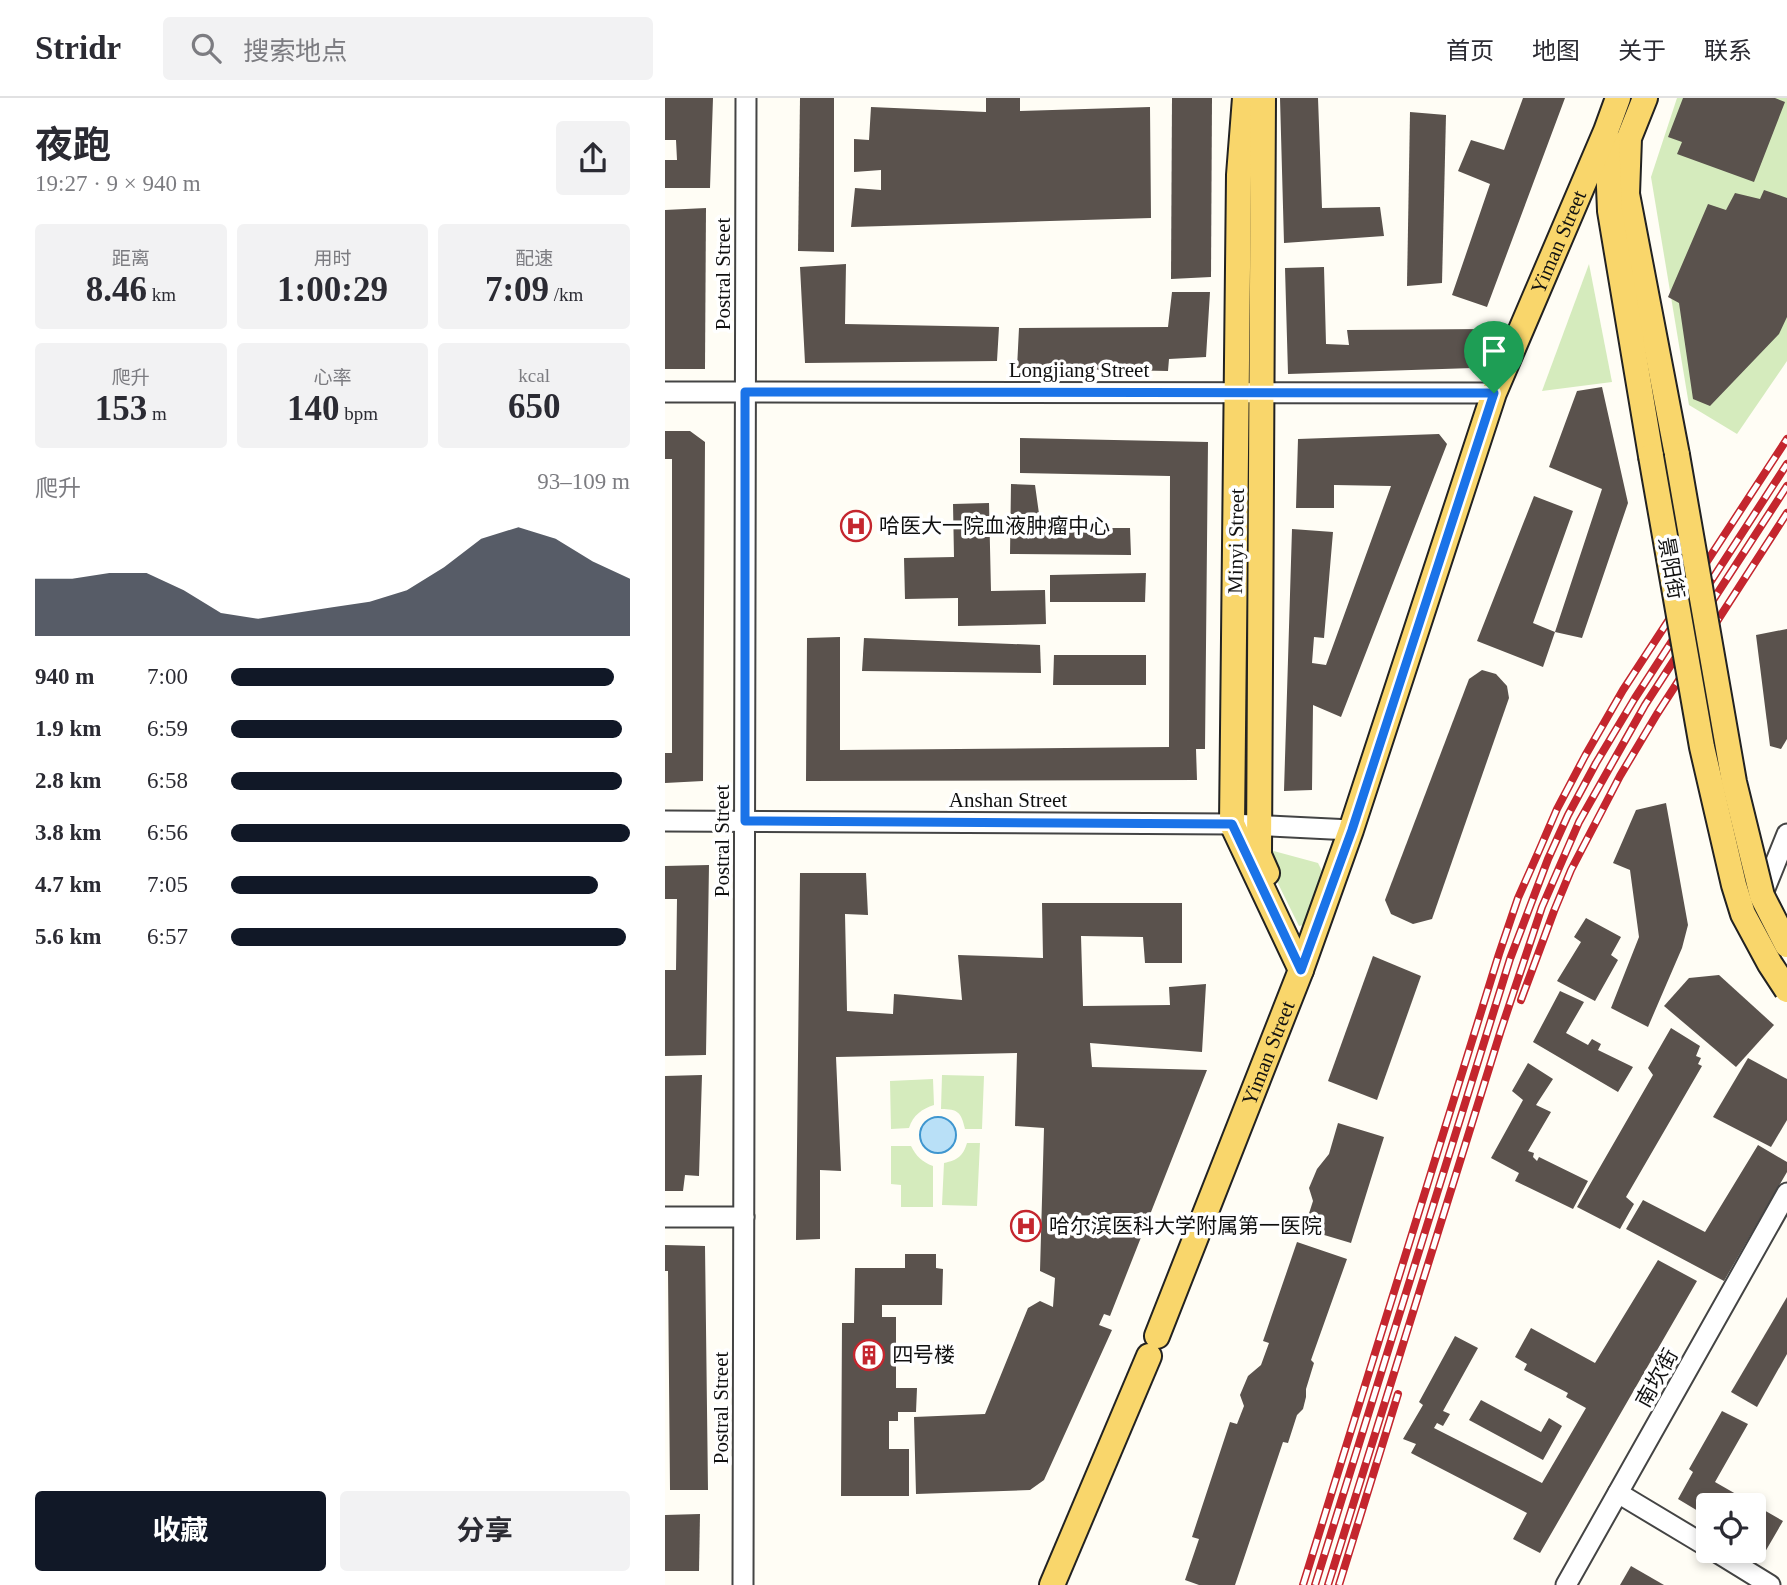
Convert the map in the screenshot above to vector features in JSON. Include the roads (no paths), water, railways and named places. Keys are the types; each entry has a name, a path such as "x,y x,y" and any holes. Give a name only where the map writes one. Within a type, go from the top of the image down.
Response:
{"main road":[{"name":"Minyi Street","path":"1245,98 1239,175 1249,393 1259,855 1303,962"},
{"name":"Minyi Street","path":"1263,98 1232,824 1303,962"},
{"name":"Yiman Street","path":"1052,1585 1153,1346 1303,962 1352,830 1494,393 1607,131 1618,98"},
{"name":"景阳街","path":"1645,98 1629,138 1627,194 1677,455 1734,782 1762,896 1787,945"},
{"name":"景阳街","path":"1607,131 1609,211 1702,747 1743,914 1787,990"}],"street":[{"name":"Postral Street","path":"743,1585 746,98"},
{"name":"Longjiang Street","path":"665,392 1494,393"},
{"name":"Anshan Street","path":"665,821 1232,824 1352,830"},
{"path":"1762,896 1787,834"},
{"name":"南坎街","path":"1566,1585 1787,1192"},
{"path":"665,1217 744,1217"},
{"path":"1618,1493 1696,1541"},
{"path":"1734,1563 1770,1585"}],"water":[{"path":"938,1117 951,1122 956,1135 951,1148 938,1153 925,1148 920,1135 925,1122"}],"railway":[{"path":"1303,1585 1518,898 1557,809 1623,690 1787,439"},
{"path":"1315,1585 1510,959 1548,859 1596,763 1635,698 1787,464"},
{"path":"1328,1585 1542,907 1579,822 1645,705 1787,486"},
{"path":"1521,1000 1571,870 1620,776 1787,513"},
{"path":"1339,1585 1398,1394"}],"place":[{"name":"哈医大一院血液肿瘤中心","path":"856,526"},
{"name":"哈尔滨医科大学附属第一医院","path":"1026,1226"},
{"name":"四号楼","path":"869,1355"}]}
